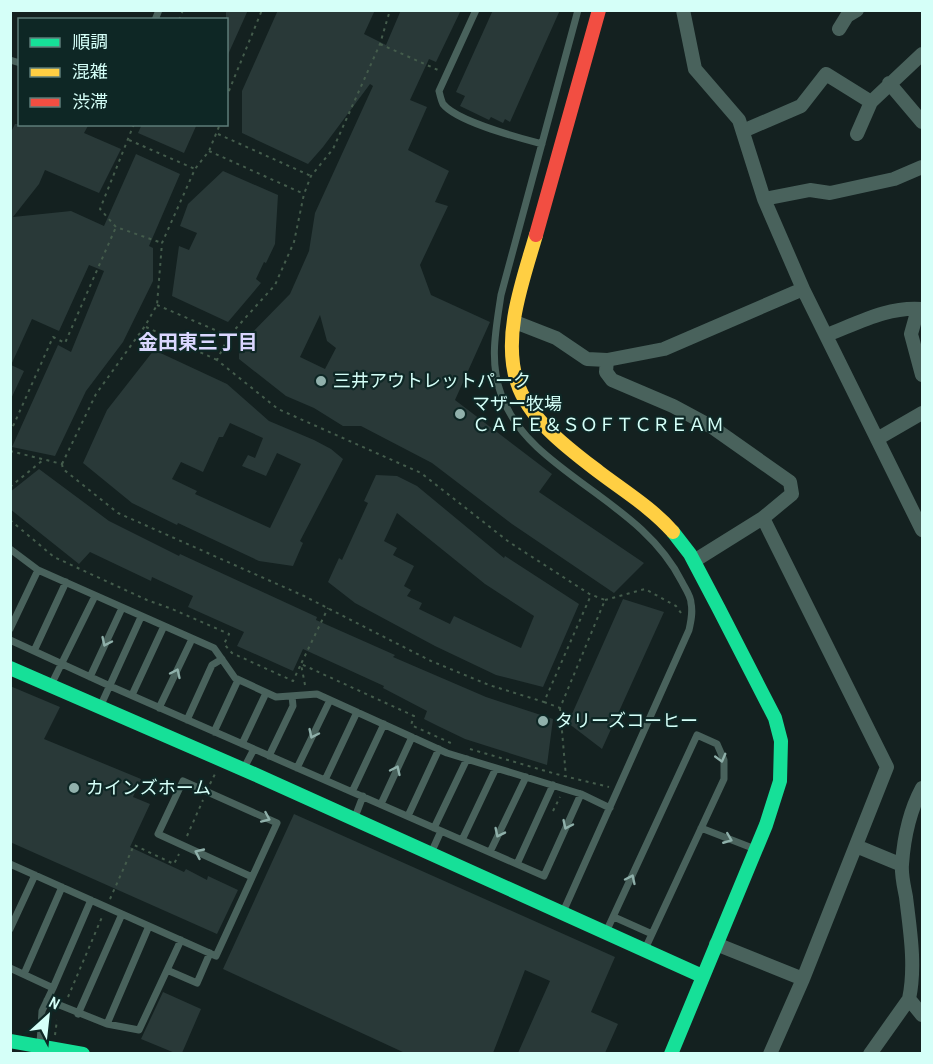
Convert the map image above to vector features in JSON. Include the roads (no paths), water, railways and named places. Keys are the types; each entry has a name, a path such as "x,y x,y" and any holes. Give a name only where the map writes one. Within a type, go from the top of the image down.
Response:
{"street":[{"path":"599,10 530,256 515,322 512,358 519,386 530,410 558,438 668,526 694,561 775,718 781,741 780,781 755,849 671,1053"},
{"path":"683,10 695,69 739,120 764,199 803,289 922,530"},
{"path":"839,29 847,16 858,10"},
{"path":"857,134 871,102 922,54"},
{"path":"742,131 801,106 826,74 871,102"},
{"path":"889,83 922,122"},
{"path":"764,199 810,190 830,193 894,180 922,167"},
{"path":"515,322 556,338 587,359 607,360 664,349 803,289"},
{"path":"827,335 886,312 908,308 920,309 911,334 922,375"},
{"path":"607,360 606,372 612,380 673,406 712,426 790,482 792,494 763,518 694,561"},
{"path":"877,439 922,413"},
{"path":"763,518 886,767 803,979 770,1053"},
{"path":"10,668 563,912 702,976"},
{"path":"922,788 906,826 902,865 911,940 914,992 922,1015"},
{"path":"856,846 902,865"},
{"path":"716,944 803,979"},
{"path":"870,1053 914,992"},
{"path":"10,1041 83,1053"}],"lane":[{"path":"476,10 439,91 443,104 451,111 497,132 542,144"},
{"path":"563,912 689,630 692,617 691,600 679,575 657,544 631,520 537,447 518,426 501,395 495,368 494,340 501,295 578,10"},
{"path":"596,493 608,477"},
{"path":"10,559 12,550 38,570 214,648 235,678 266,693 276,697 317,694 439,749 581,794 610,808"},
{"path":"10,629 38,570"},
{"path":"34,651 66,582"},
{"path":"51,686 95,596"},
{"path":"90,677 122,608"},
{"path":"100,707 141,617"},
{"path":"132,695 164,626"},
{"path":"159,708 192,639"},
{"path":"10,640 159,708 544,876 581,794"},
{"path":"187,720 213,665 222,659"},
{"path":"214,732 238,680"},
{"path":"242,744 266,693"},
{"path":"269,756 293,706 292,696"},
{"path":"297,768 330,700"},
{"path":"325,780 357,712"},
{"path":"352,792 384,724"},
{"path":"606,932 697,735 717,744 724,760 724,779 645,950"},
{"path":"381,804 412,737"},
{"path":"243,770 254,749"},
{"path":"408,816 439,749"},
{"path":"430,853 437,829 467,759"},
{"path":"462,840 496,768"},
{"path":"490,852 526,777"},
{"path":"10,864 216,956 277,823 183,781 159,834 252,877"},
{"path":"517,864 553,785"},
{"path":"354,819 363,796"},
{"path":"701,828 755,849"},
{"path":"10,929 35,875"},
{"path":"24,974 62,887"},
{"path":"40,1045 42,1011 91,900"},
{"path":"78,1014 122,914"},
{"path":"614,917 652,934"},
{"path":"107,1024 149,926"},
{"path":"47,1000 107,1024 139,1030 181,940"},
{"path":"167,970 197,983 210,953"},
{"path":"10,968 53,988"}],"place":[{"name":"三井アウトレットパーク","path":"321,381"},
{"name":"マザー牧場 ＣＡＦＥ＆ＳＯＦＴＣＲＥＡＭ","path":"460,414"},
{"name":"タリーズコーヒー","path":"543,721"},
{"name":"カインズホーム","path":"74,788"}],"district":[{"name":"金田東三丁目","path":"198,342"}]}
